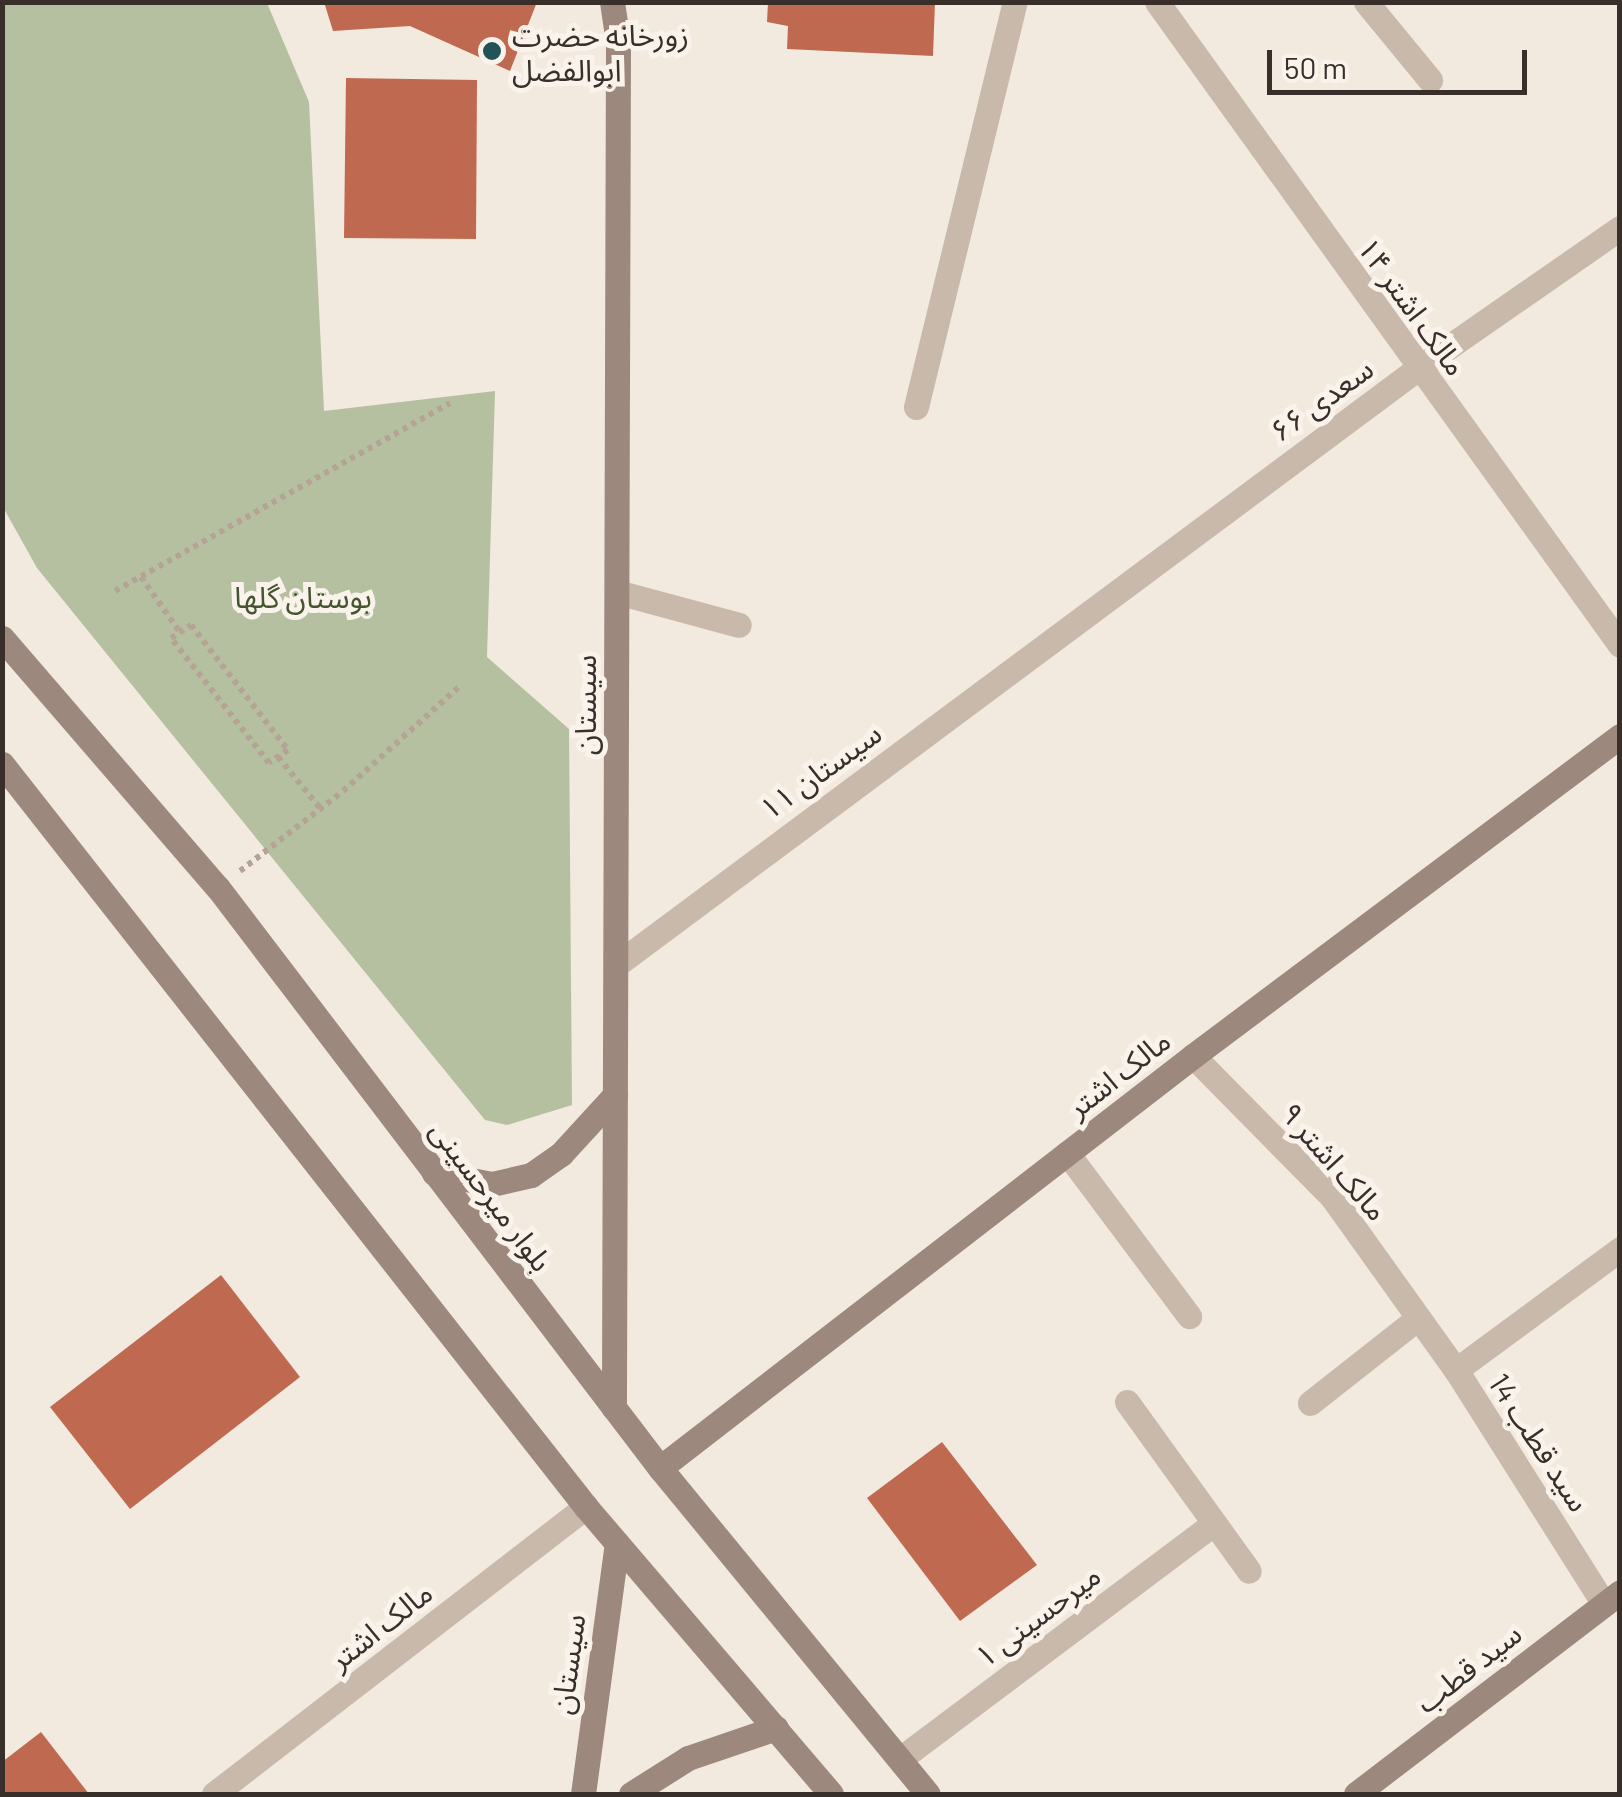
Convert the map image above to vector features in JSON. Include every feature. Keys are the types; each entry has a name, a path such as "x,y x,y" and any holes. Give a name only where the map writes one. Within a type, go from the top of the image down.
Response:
{"street":[{"name":"سیستان","path":"612,2 618,42 614,1408"},
{"path":"916,407 1015,2"},
{"name":"مالک اشتر ۱۴","path":"1157,2 1417,369 1620,645"},
{"path":"1366,2 1430,80"},
{"name":"سعدی ۶۶","path":"1065,629 1417,369 1620,228"},
{"path":"616,592 739,625"},
{"name":"سیستان ۱۱","path":"616,965 1065,629"},
{"name":"بلوار میرحسینی","path":"2,638 218,888 660,1468 928,1794"},
{"name":"مالک اشتر","path":"660,1468 1193,1056 1620,736"},
{"path":"2,764 586,1507 831,1794"},
{"name":"مالک اشتر ۹","path":"1193,1056 1332,1197 1418,1318"},
{"path":"434,1173 492,1184 531,1175 561,1154 615,1095"},
{"path":"1067,1153 1189,1316"},
{"path":"1456,1370 1620,1248"},
{"path":"1310,1403 1418,1318"},
{"name":"سید قطب 14","path":"1418,1318 1612,1598"},
{"path":"1127,1402 1249,1571"},
{"name":"مالک اشتر","path":"214,1794 586,1507"},
{"name":"میرحسینی ۱","path":"900,1759 1214,1524"},
{"name":"سیستان","path":"582,1794 617,1543"},
{"name":"سید قطب","path":"1356,1794 1612,1598"},
{"path":"631,1794 688,1758 776,1728"}],"path":[{"path":"115,591 450,403"},
{"path":"141,576 180,632"},
{"path":"191,625 288,750 278,757 269,763 171,638 191,625"},
{"path":"218,888 320,808 460,685"},
{"path":"278,757 320,808"}],"green space":[{"name":"بوستان گلها","path":"2,3 267,3 309,102 324,411 495,391 487,657 569,729 572,1105 507,1125 485,1120 37,568 3,507"}],"building":[{"name":"زورخانه حضرت ابوالفضل","path":"324,2 537,2 510,71 410,26 333,31"},
{"path":"768,2 935,2 933,56 787,49 788,26 767,22"},
{"path":"346,78 477,80 476,239 344,238"},
{"path":"221,1275 300,1377 130,1509 50,1407"},
{"path":"942,1442 1037,1565 960,1621 867,1498"},
{"path":"41,1732 89,1794 2,1794 2,1762"}],"place":[{"name":"زورخانه حضرت ابوالفضل","path":"492,51"}]}
